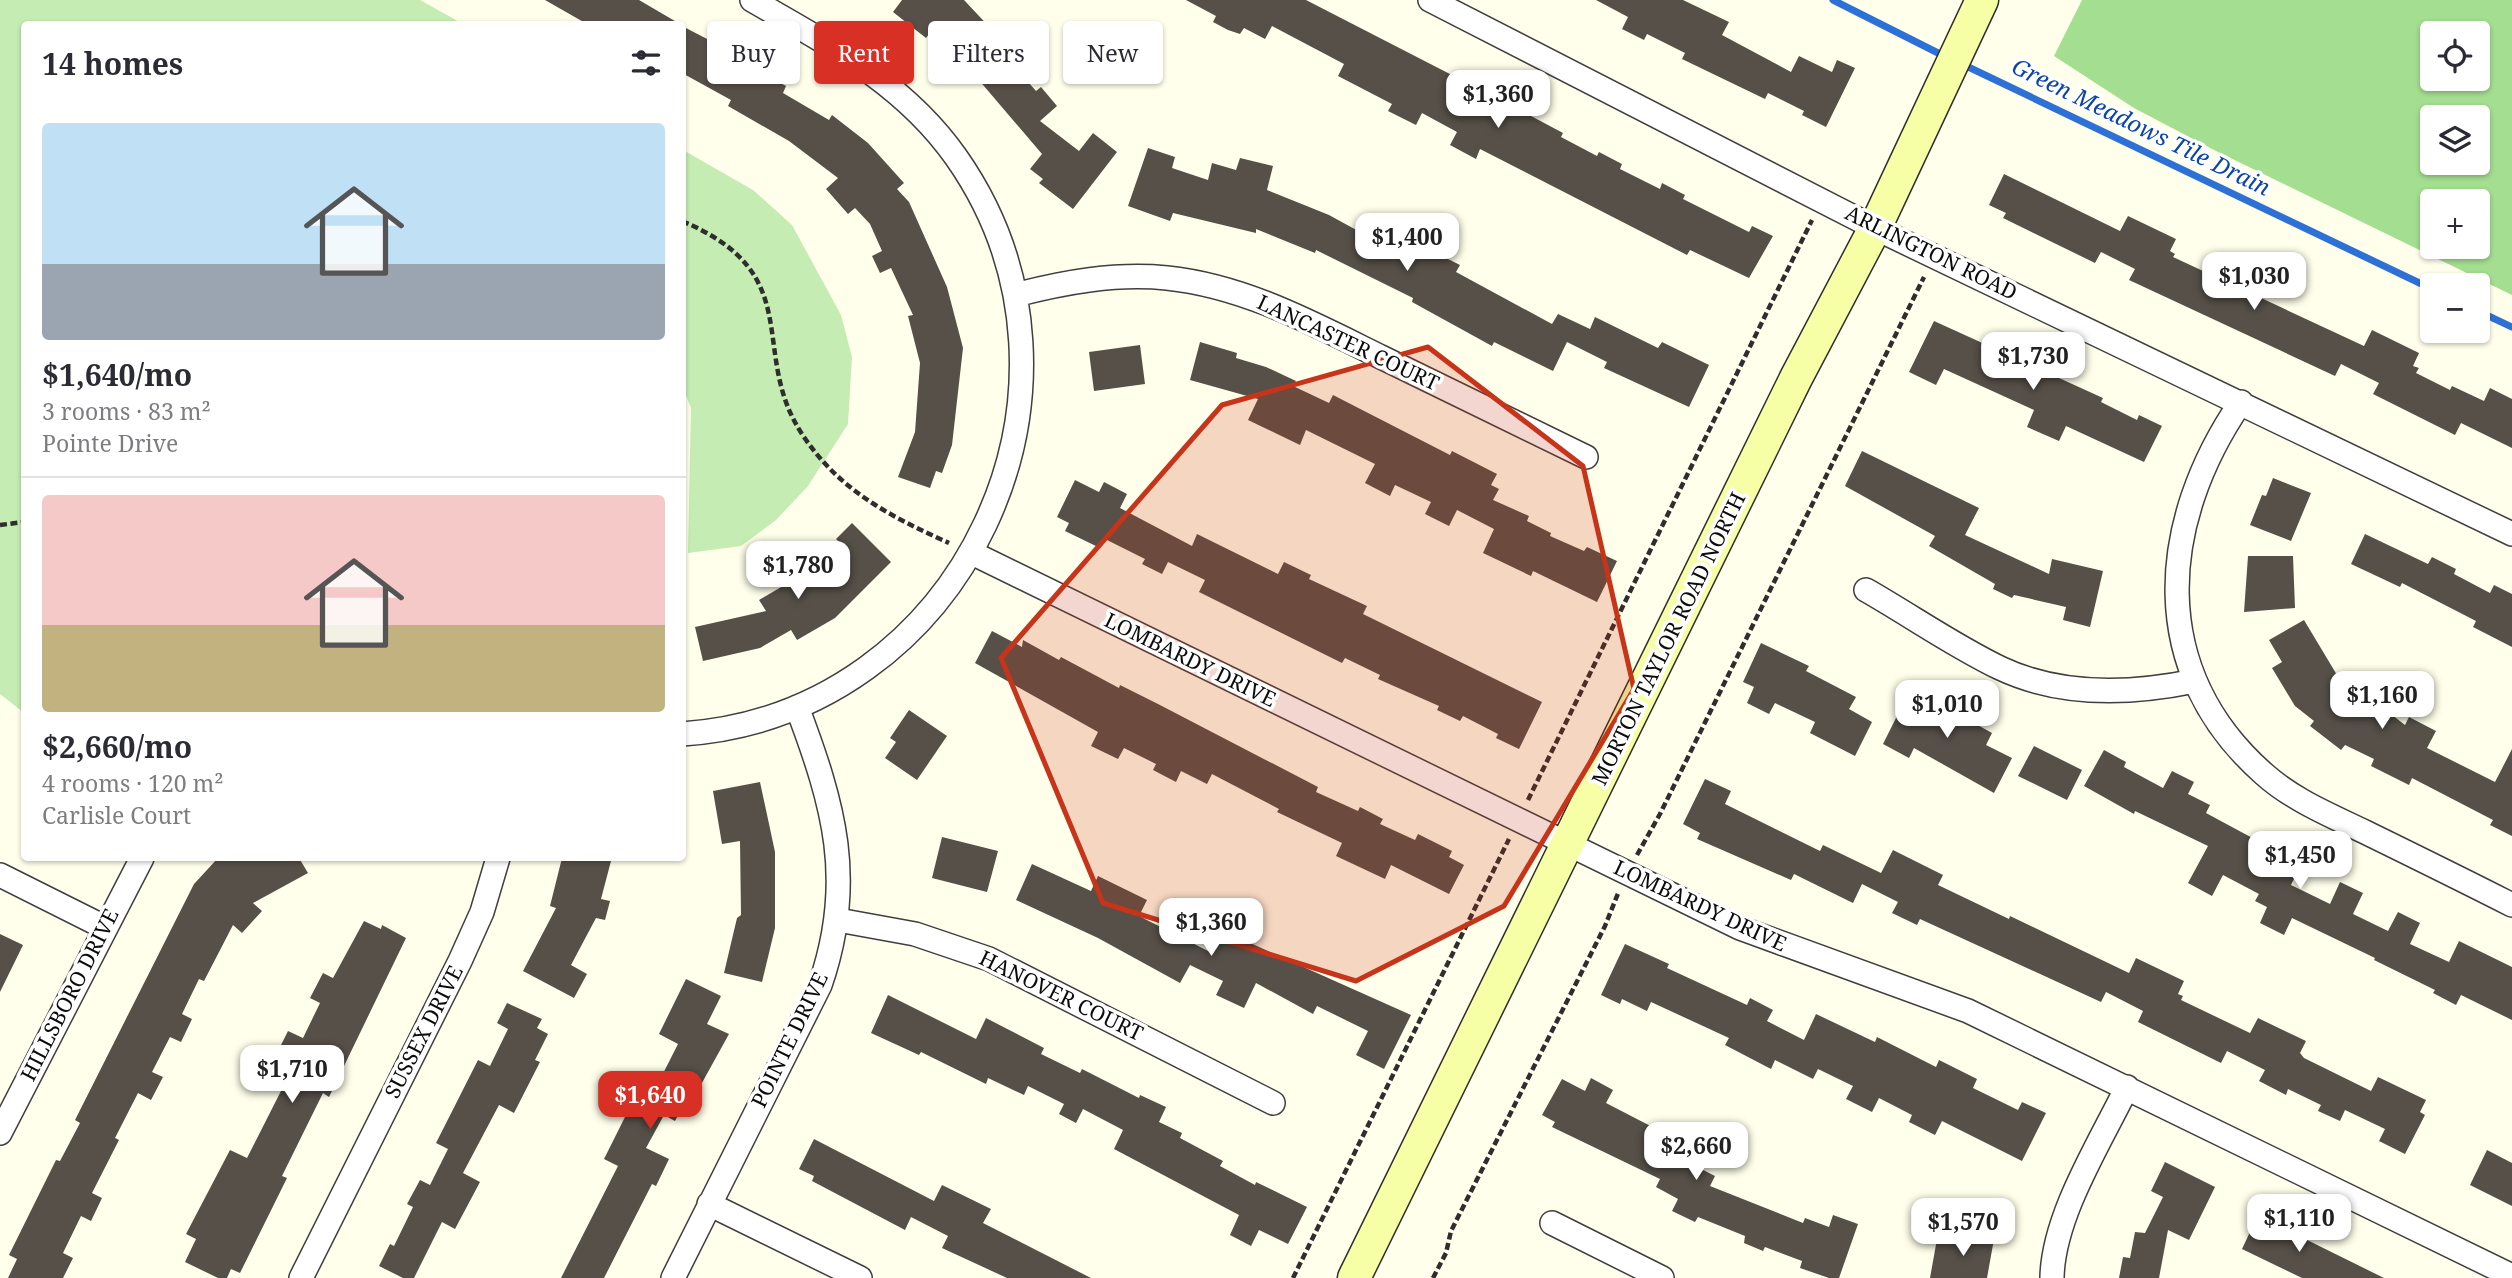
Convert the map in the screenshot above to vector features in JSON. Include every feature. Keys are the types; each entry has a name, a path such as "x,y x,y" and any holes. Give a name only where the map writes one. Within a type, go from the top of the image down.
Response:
{"street":[{"path":"686,733 747,723 797,706 843,684 893,648 937,604 972,554 999,496 1017,425 1021,357 1014,295 987,210 956,157 937,132 894,89 870,70 752,0"},
{"name":"ARLINGTON ROAD","path":"1430,0 1875,228 2512,534"},
{"name":"MORTON TAYLOR ROAD NORTH","path":"1354,1278 1813,344 1875,228 1982,0"},
{"name":"LANCASTER COURT","path":"1014,295 1065,282 1116,277 1167,278 1248,296 1286,311 1587,457"},
{"path":"2241,402 2217,437 2201,470 2180,541 2178,615 2195,681 2212,713 2238,748 2265,775 2299,800 2512,905"},
{"name":"LOMBARDY DRIVE","path":"972,554 1740,928 1968,1011 2512,1276"},
{"path":"1866,590 2001,668 2037,680 2093,690 2131,690 2195,681"},
{"name":"POINTE DRIVE","path":"673,1278 820,985 838,920 840,877 833,823 818,764 797,706"},
{"name":"HILLSBORO DRIVE","path":"0,1133 140,861"},
{"name":"SUSSEX DRIVE","path":"300,1278 460,961 482,912 497,861"},
{"path":"0,875 104,927"},
{"name":"HANOVER COURT","path":"838,920 915,934 989,959 1273,1102"},
{"path":"2052,1278 2057,1241 2067,1212 2127,1087"},
{"path":"709,1204 860,1278"},
{"path":"1552,1223 1662,1278"}],"path":[{"path":"1529,799 1822,200"},
{"path":"686,223 706,231 751,269 768,299 782,394 803,437 836,476 886,514 972,554"},
{"path":"1638,853 1660,814 1934,255"},
{"path":"0,525 21,522"},
{"path":"1293,1278 1510,837"},
{"path":"1433,1278 1446,1252 1451,1231 1605,926 1619,890"}],"highlighted area":[{"path":"1428,347 1583,466 1634,689 1504,906 1356,981 1103,903 1001,658 1222,405"}],"green space":[{"path":"0,0 420,0 458,21 21,21 21,711 0,694"},
{"path":"2082,0 2512,0 2512,295 2490,284 2490,273 2467,273 2438,259 2490,259 2490,189 2420,189 2420,250 2134,108 2054,56"},
{"path":"686,152 753,190 792,225 841,315 852,357 848,424 808,486 776,520 741,546 688,553 691,408 686,395"}],"building":[{"path":"545,0 639,0 675,21 582,21"},
{"path":"902,0 964,0 984,21 928,21 926,38 914,29 914,21 904,21 893,12"},
{"path":"1186,0 1306,0 1563,133 1561,137 1597,156 1599,152 1622,164 1620,169 1660,189 1662,183 1685,195 1683,199 1749,232 1752,226 1773,236 1749,278 1690,250 1687,255 1480,149 1476,159 1450,145 1457,132 1422,113 1416,125 1388,111 1392,104 1338,76 1344,64 1272,26 1265,39 1244,28 1240,34 1213,22 1216,16"},
{"path":"1596,0 1683,0 1729,22 1722,35 1791,72 1799,56 1832,72 1837,60 1855,68 1826,127 1802,115 1804,111 1768,93 1765,99 1682,59 1685,53 1647,34 1644,40 1622,29 1628,17"},
{"path":"686,28 707,39 707,84 782,84 786,86 783,93 829,120 832,115 868,143 904,183 897,189 909,202 947,287 963,348 952,445 942,473 936,471 930,488 898,477 915,432 920,363 908,316 913,315 891,268 880,273 872,256 882,251 870,224 855,208 848,214 826,189 838,178 789,141 728,106 731,100 686,75"},
{"path":"982,84 1030,84 1036,91 1041,87 1057,106 1040,121 1079,151 1093,133 1117,152 1073,209 1039,183 1043,179 1030,169 1042,154"},
{"path":"1148,148 1175,157 1172,168 1208,180 1212,163 1236,170 1240,158 1273,166 1267,190 1329,215 1400,254 1408,239 1460,265 1456,272 1552,324 1558,314 1590,329 1595,317 1658,348 1662,342 1709,365 1689,407 1604,368 1607,362 1567,342 1553,371 1494,342 1492,346 1412,302 1413,298 1316,250 1315,253 1256,229 1256,233 1173,213 1170,221 1128,206"},
{"path":"2004,174 2120,231 2128,216 2176,239 2170,251 2175,254 2173,257 2364,346 2372,330 2419,353 2413,366 2419,368 2416,373 2450,390 2452,386 2484,401 2490,388 2512,399 2512,448 2461,423 2455,435 2373,394 2379,383 2341,364 2335,376 2129,280 2135,269 2101,252 2095,263 2003,218 2006,213 1989,205"},
{"path":"1934,321 2103,398 2101,402 2137,420 2139,415 2162,426 2144,462 2066,426 2059,441 2027,427 2034,410 1944,369 1936,385 1909,372"},
{"path":"1200,342 1237,353 1236,358 1266,367 1296,381 1293,386 1329,403 1333,395 1450,455 1452,451 1497,474 1491,485 1499,489 1493,500 1529,516 1527,521 1551,533 1550,536 1584,551 1587,547 1617,561 1597,602 1533,571 1531,576 1483,553 1494,529 1457,510 1449,526 1425,514 1431,502 1395,485 1390,496 1365,483 1375,464 1306,430 1300,445 1248,420 1258,399 1190,380"},
{"path":"1140,345 1145,384 1094,391 1089,352"},
{"path":"1862,451 1979,508 1965,535 2049,574 2052,559 2103,571 2090,627 2063,620 2066,607 2014,595 2012,598 1993,589 1995,584 1929,546 1935,536 1845,486"},
{"path":"2273,478 2311,493 2291,541 2250,525 2262,495 2266,496"},
{"path":"1075,480 1099,492 1104,482 1127,494 1120,508 1192,546 1197,534 1278,574 1284,562 1311,575 1309,579 1367,606 1363,614 1542,702 1519,749 1496,738 1498,734 1463,716 1460,721 1437,710 1439,706 1378,679 1380,675 1345,658 1342,663 1199,592 1205,580 1168,562 1162,574 1142,564 1145,559 1105,539 1100,548 1065,531 1069,523 1057,517"},
{"path":"852,523 891,562 835,618 797,640 791,630 760,648 703,661 695,627 766,611 759,600 783,586 776,574 801,561 815,585 848,551 836,539"},
{"path":"2365,534 2428,564 2432,557 2456,569 2454,574 2490,593 2494,585 2512,594 2512,647 2473,627 2476,621 2402,583 2400,587 2351,564"},
{"path":"2248,556 2293,556 2295,608 2244,612"},
{"path":"2304,620 2349,695 2356,687 2405,725 2409,717 2436,731 2427,748 2495,782 2512,749 2512,836 2490,825 2493,820 2412,778 2409,785 2371,766 2374,759 2345,745 2341,750 2310,726 2314,721 2295,706 2272,668 2282,662 2269,640"},
{"path":"992,631 1022,647 1023,640 1119,688 1120,685 1318,787 1316,792 1358,811 1360,807 1383,819 1380,824 1415,840 1418,834 1452,851 1449,857 1464,865 1449,894 1391,865 1385,879 1336,856 1342,843 1277,812 1279,809 1212,774 1207,784 1181,771 1176,782 1153,770 1156,764 1124,748 1118,759 1091,746 1098,732 975,663"},
{"path":"1761,643 1809,666 1806,671 1856,697 1849,709 1872,722 1855,756 1810,733 1815,722 1775,703 1769,714 1747,703 1754,687 1743,682"},
{"path":"1911,688 1992,733 1986,745 2012,758 1994,793 1914,748 1909,758 1883,744"},
{"path":"909,710 947,736 917,780 885,758 896,742 890,738"},
{"path":"2034,746 2082,770 2067,800 2018,776"},
{"path":"2104,750 2126,762 2124,767 2163,788 2172,771 2194,782 2188,794 2210,805 2206,813 2258,841 2256,843 2301,864 2291,885 2330,904 2340,882 2363,893 2353,914 2388,931 2398,912 2420,923 2410,944 2449,962 2459,941 2512,967 2512,1020 2461,995 2456,1005 2433,993 2435,990 2374,960 2375,958 2292,918 2284,935 2260,923 2267,907 2255,901 2259,894 2223,875 2212,896 2188,883 2208,846 2135,811 2134,814 2084,786"},
{"path":"1705,779 1731,791 1725,804 1820,851 1823,845 1881,873 1893,850 1943,875 1938,885 2129,973 2136,958 2184,981 2178,994 2183,996 2181,1000 2250,1033 2258,1018 2306,1041 2300,1053 2304,1058 2371,1091 2378,1077 2426,1100 2420,1112 2425,1115 2405,1154 2379,1141 2385,1129 2345,1110 2340,1121 2318,1111 2321,1105 2288,1089 2286,1095 2259,1081 2265,1070 2227,1051 2221,1063 2138,1022 2143,1011 2106,992 2101,1002 1920,919 1917,925 1892,913 1898,902 1862,884 1853,903 1794,874 1791,880 1697,839 1700,833 1683,824"},
{"path":"760,782 775,852 775,928 762,982 724,973 737,918 741,915 740,841 722,844 713,791"},
{"path":"942,837 998,851 987,892 932,878"},
{"path":"215,861 301,861 308,873 253,903 262,911 242,933 233,925 204,981 199,979 182,1014 192,1019 181,1042 170,1037 152,1072 163,1077 151,1100 138,1093 115,1138 119,1140 92,1193 102,1198 91,1221 81,1216 63,1253 73,1258 63,1278 8,1278 17,1259 9,1255 56,1160 60,1161 80,1123 75,1120 194,884"},
{"path":"561,861 611,861 601,899 610,901 605,920 596,918 571,965 587,974 574,998 523,971 556,908 550,906"},
{"path":"1032,864 1091,891 1098,876 1147,900 1139,916 1210,952 1221,930 1411,1015 1384,1069 1356,1055 1368,1031 1317,1006 1313,1014 1256,983 1244,1008 1216,995 1223,981 1190,965 1180,983 1098,938 1016,900"},
{"path":"364,921 381,929 382,925 406,938 329,1097 323,1093 282,1176 287,1178 240,1273 231,1269 227,1278 218,1278 185,1262 196,1239 186,1234 230,1150 247,1158 282,1089 274,1085 285,1062 275,1057 288,1031 303,1038 320,1003 310,998 323,973 333,978"},
{"path":"0,934 23,945 0,992"},
{"path":"1625,944 1669,964 1667,968 1747,1005 1750,998 1773,1010 1767,1021 1804,1040 1816,1014 1875,1042 1877,1037 1936,1067 1939,1060 1977,1079 1973,1088 2018,1110 2022,1102 2046,1113 2022,1161 1942,1121 1935,1135 1909,1122 1912,1115 1879,1098 1872,1112 1846,1099 1853,1086 1818,1069 1813,1079 1775,1060 1771,1069 1725,1045 1729,1038 1651,1002 1647,1011 1622,999 1620,1004 1601,995"},
{"path":"686,979 721,996 707,1024 729,1034 687,1110 682,1108 675,1121 664,1115 646,1148 669,1159 656,1186 652,1184 604,1278 561,1278 618,1166 604,1159 629,1109 642,1115 678,1044 659,1034"},
{"path":"888,995 976,1039 986,1018 1044,1048 1041,1054 1080,1073 1082,1069 1139,1098 1140,1095 1166,1107 1159,1122 1182,1133 1180,1138 1223,1161 1220,1166 1255,1185 1256,1182 1307,1207 1288,1244 1259,1230 1251,1246 1230,1235 1239,1215 1114,1149 1123,1130 1083,1109 1076,1123 1059,1114 1064,1104 1028,1086 1024,1095 988,1078 986,1084 921,1052 919,1055 871,1033"},
{"path":"507,1003 542,1019 537,1028 548,1034 535,1060 540,1062 514,1113 499,1105 463,1173 480,1182 455,1229 442,1222 414,1278 403,1278 379,1266 390,1244 394,1246 413,1207 407,1204 420,1180 430,1185 448,1149 436,1143 478,1060 490,1066 508,1029 497,1023"},
{"path":"1591,1078 1613,1090 1606,1103 1664,1133 1657,1147 1715,1176 1710,1186 1803,1223 1805,1218 1829,1227 1833,1215 1858,1224 1839,1278 1829,1278 1800,1268 1802,1261 1765,1247 1763,1251 1744,1243 1745,1236 1698,1217 1695,1222 1672,1211 1678,1199 1656,1187 1660,1179 1552,1127 1555,1122 1542,1115 1562,1079 1585,1091"},
{"path":"814,1139 934,1201 942,1185 991,1209 983,1223 1091,1278 1007,1278 942,1248 948,1236 911,1217 905,1230 812,1181 814,1176 799,1169"},
{"path":"2487,1150 2512,1163 2512,1206 2470,1185"},
{"path":"2165,1162 2215,1187 2189,1240 2168,1230 2159,1278 2119,1278 2123,1257 2130,1258 2135,1232 2145,1233 2163,1197 2151,1191"},
{"path":"2257,1217 2384,1278 2302,1278 2242,1249"},
{"path":"1966,1234 1994,1239 1987,1278 1930,1278 1937,1239 1964,1244"}],"waterway":[{"name":"Green Meadows Tile Drain","path":"1833,0 1948,58"},
{"name":"Green Meadows Tile Drain","path":"1962,64 2420,283"},
{"name":"Green Meadows Tile Drain","path":"2490,317 2512,327"}]}
